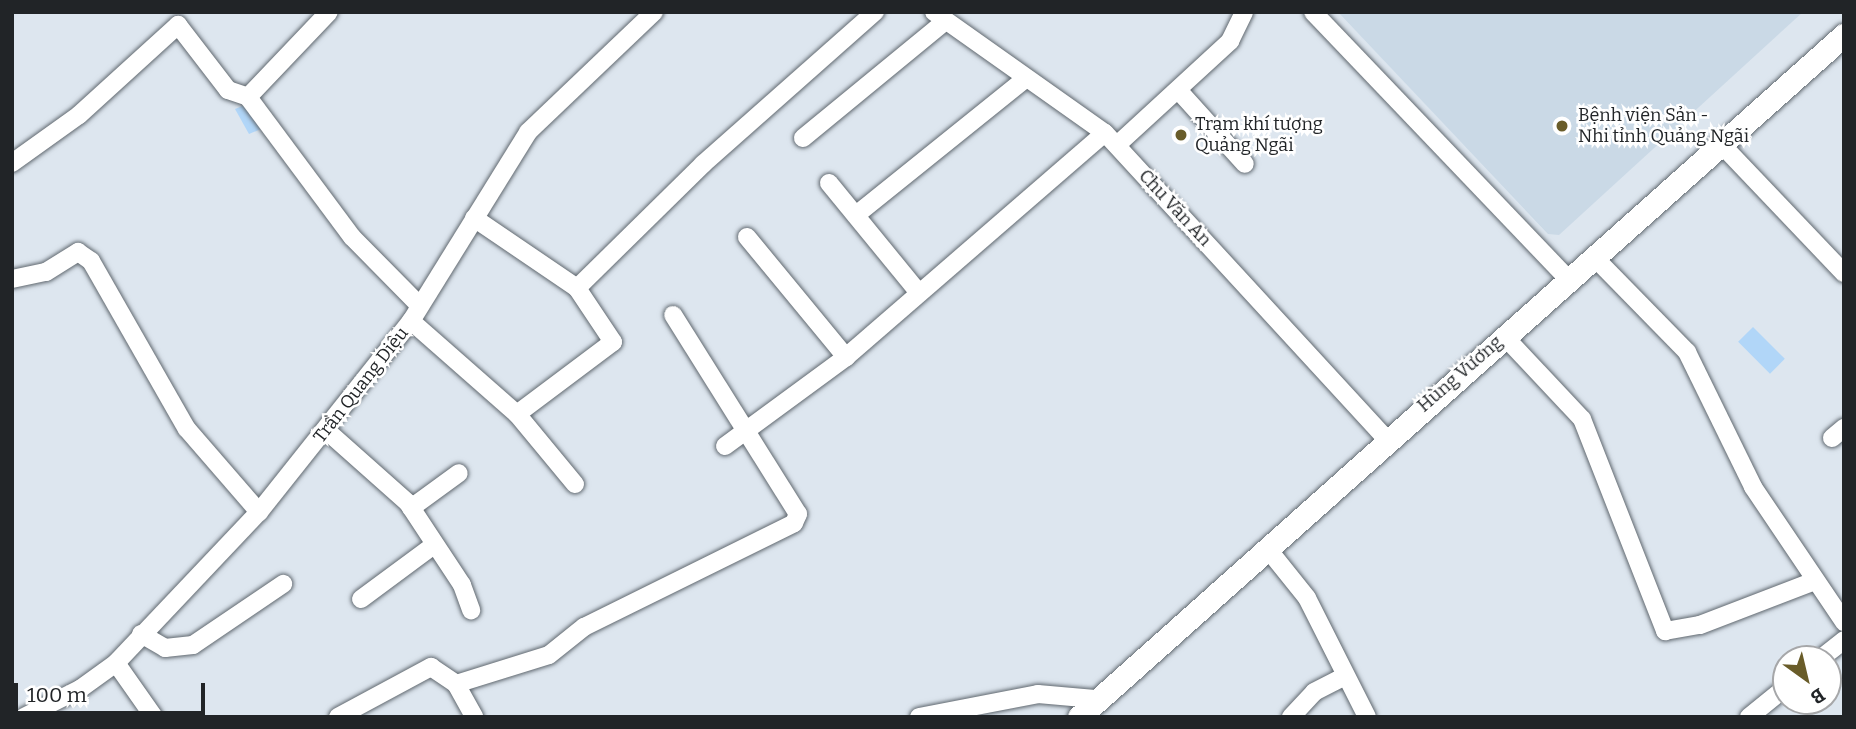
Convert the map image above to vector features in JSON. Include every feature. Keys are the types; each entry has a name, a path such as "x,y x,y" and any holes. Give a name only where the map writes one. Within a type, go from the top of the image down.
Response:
{"main road":[{"name":"Hùng Vương","path":"1079,717 1385,438 1570,281 1844,34"}],"street":[{"path":"248,97 329,12"},
{"name":"Trần Quang Diệu","path":"24,717 80,690 116,663 259,512 327,431 415,313 528,131 654,12"},
{"path":"577,288 703,164 875,12"},
{"path":"724,446 846,357 919,293 1111,139 1179,91 1230,41 1244,12"},
{"path":"1313,12 1570,281"},
{"path":"803,138 939,17"},
{"name":"Chu Văn An","path":"939,17 1111,139 1385,438"},
{"path":"12,163 79,115 180,18 228,90 248,97 352,237 415,313 517,414 575,484"},
{"path":"856,215 1025,79"},
{"path":"1179,91 1245,164"},
{"path":"1722,145 1844,273"},
{"path":"829,183 919,293"},
{"path":"474,218 577,288 612,342 517,414"},
{"path":"747,237 846,357"},
{"path":"12,279 46,272 78,252 90,261 187,429 259,512"},
{"path":"1594,258 1687,352 1753,487 1812,582 1844,622"},
{"path":"456,684 549,655 584,627 793,523 797,514 673,315"},
{"path":"1504,336 1582,419 1665,631 1700,625 1812,582"},
{"path":"327,431 411,508 471,610"},
{"path":"411,508 458,473"},
{"path":"362,599 434,545"},
{"path":"1266,548 1307,598 1344,677 1367,717"},
{"path":"141,634 165,648 193,645 283,584"},
{"path":"116,663 154,717"},
{"path":"338,717 421,669 442,672 456,684 474,717"},
{"path":"1292,717 1314,692 1344,677"},
{"path":"919,717 1038,694 1096,699"},
{"path":"1749,717 1772,698"}],"shaded area":[{"name":"Bệnh viện Sản - Nhi tỉnh Quảng Ngãi","path":"1338,12 1803,12 1559,235 1548,234"},
{"path":"257,100 268,126 249,134 235,109"},
{"path":"1753,327 1785,359 1770,374 1738,342"}],"place":[{"name":"Bệnh viện Sản - Nhi tỉnh Quảng Ngãi","path":"1562,126"},
{"name":"Trạm khí tượng Quảng Ngãi","path":"1181,135"}]}
